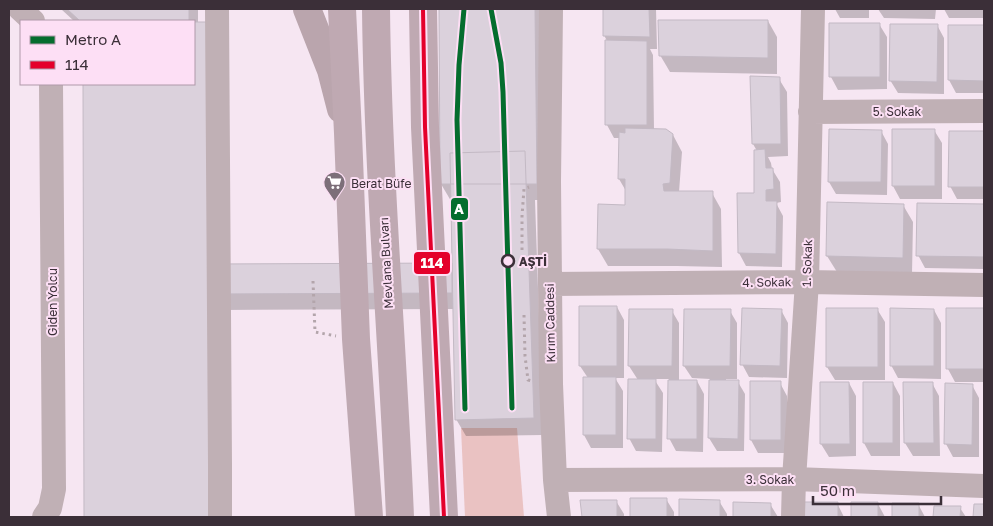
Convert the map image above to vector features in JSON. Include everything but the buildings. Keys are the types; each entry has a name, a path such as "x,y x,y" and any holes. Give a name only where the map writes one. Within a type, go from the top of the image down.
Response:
{"highway":[{"path":"342,9 356,339 369,517"},
{"name":"Mevlana Bulvarı","path":"376,9 376,58 384,231 400,517"},
{"path":"423,9 425,127 444,517"}],"main road":[{"path":"307,9 330,70 348,133"}],"street":[{"path":"20,9 32,20"},
{"path":"218,9 220,517"},
{"name":"Kırım Caddesi","path":"551,9 548,181 551,384 555,480 559,517"},
{"name":"1. Sokak","path":"793,517 807,282 812,9"},
{"name":"Giden Yolcu","path":"44,517 50,508 54,488 51,85"},
{"name":"5. Sokak","path":"810,112 984,111"},
{"name":"4. Sokak","path":"550,284 807,282 984,285"},
{"name":"3. Sokak","path":"555,480 794,479 984,486"}],"path":[{"path":"522,216 522,250"},
{"path":"313,281 315,332"},
{"path":"524,315 525,356"}],"shaded area":[{"path":"461,428 517,428 524,517 465,517"}],"metro line":[{"name":"A","path":"464,9 457,120 465,409"},
{"name":"A","path":"491,9 501,63 503,92 512,408"}],"transit line":[{"name":"114","path":"423,9 425,127 444,517"}],"place":[{"name":"Berat Büfe","path":"335,202"},
{"name":"AŞTİ","path":"508,261"}]}
